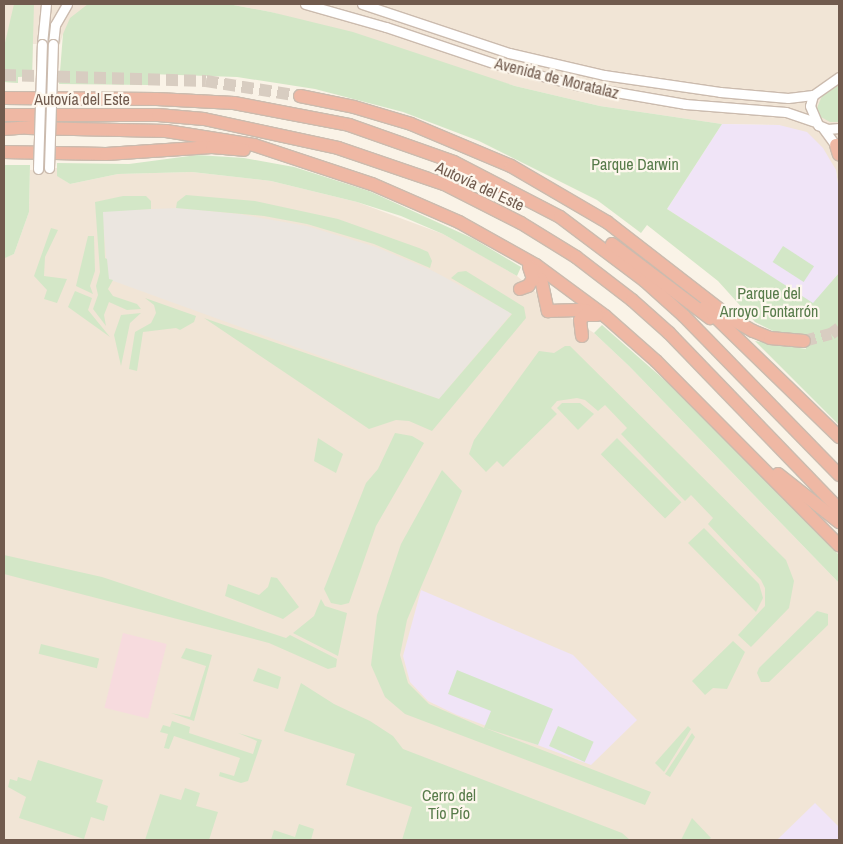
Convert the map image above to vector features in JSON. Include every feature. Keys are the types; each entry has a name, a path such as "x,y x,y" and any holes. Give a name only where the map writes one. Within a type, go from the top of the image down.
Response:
{"highway":[{"path":"300,96 354,107 462,143 552,188 607,222 654,259 753,331 770,338 804,341"},
{"name":"Autovía del Este","path":"4,97 29,99 157,98 234,103 349,125 454,162 531,199 588,235 684,316 839,475"},
{"name":"Autovía del Este","path":"4,115 158,115 204,119 237,128 338,148 444,184 521,223 576,257 669,333 839,509"},
{"path":"4,129 107,124 237,128"},
{"path":"28,128 166,131 218,138 293,156 415,201 492,239 536,265 603,316 656,361 839,546"},
{"path":"4,152 106,154 212,147 263,154 322,168"},
{"path":"588,235 614,246 703,313 724,324"},
{"path":"492,239 527,265 541,279 548,311 585,310 603,316"},
{"path":"654,259 724,324 839,437"},
{"path":"520,288 528,286 533,279 527,265"},
{"path":"582,336 580,320 585,315 603,316"},
{"path":"755,459 797,488 839,522"}],"street":[{"path":"38,169 42,44 46,4"},
{"path":"49,168 55,25 67,4"},
{"name":"Avenida de Moratalaz","path":"305,4 386,27 496,64 572,84 685,104 786,112 815,122 823,128 838,150"},
{"name":"Avenida de Moratalaz","path":"362,4 509,53 604,75 720,92 788,98 813,95"},
{"path":"815,122 810,106 813,95 839,77"},
{"path":"823,128 839,128"}],"shaded area":[{"path":"4,4 88,4 63,34 60,44 33,44 32,76 18,77 18,83 4,82"},
{"path":"228,4 839,4 839,191 836,170 779,125 722,124 600,106 515,86 271,12"},
{"path":"722,124 779,125 807,132 823,148 836,170 839,191 839,273 813,304 667,209"},
{"path":"57,168 58,176 70,184 118,174 192,172 271,181 357,202 443,234 517,276 552,306 594,333 629,366 839,583 839,840 4,840 4,258 14,254 29,212 30,170"},
{"path":"178,208 239,214 307,226 376,247 431,270 512,313 439,399 108,279 102,211"},
{"path":"421,590 573,655 637,720 591,765 457,715 428,701 410,682 403,656"},
{"path":"123,633 167,644 148,719 104,708"},
{"path":"815,803 839,827 839,840 777,840"}],"green space":[{"path":"14,4 34,4 32,76 18,77 18,83 4,82 4,47"},
{"name":"Parque Darwin","path":"88,4 228,4 271,12 353,32 515,86 600,106 722,124 667,209 813,303 839,273 839,425 755,341 806,349 803,334 775,332 755,322 718,281 647,225 641,233 597,200 479,141 403,112 315,89 237,77 149,74 149,85 59,84 63,34 70,18"},
{"path":"839,85 839,122 830,122 821,117 817,108 822,96"},
{"path":"197,155 244,158 294,167 369,191 474,239 521,267 517,276 443,234 401,216 357,202 271,181 192,172 118,174 70,184 57,176 57,163 129,164"},
{"path":"4,165 30,165 29,212 14,254 5,258"},
{"path":"186,195 255,201 338,219 428,252 432,261 430,268 374,244 307,224 264,216 176,208 177,202"},
{"path":"123,196 146,196 151,201 151,209 103,212 105,258 107,259 109,279 113,280 108,289 113,296 137,304 141,309 127,310 109,302 104,315 106,326 93,309 98,295 96,286 100,272 95,202"},
{"path":"51,228 58,230 45,257 44,276 67,279 57,303 44,299 47,290 34,276"},
{"path":"88,236 94,236 95,271 90,286 93,294 76,286"},
{"path":"783,246 814,266 804,282 773,262"},
{"path":"466,271 524,307 526,318 432,431 409,421 396,420 369,429 204,318 439,399 512,314 451,278 458,272"},
{"path":"75,291 92,298 88,310 110,337 68,307"},
{"path":"145,298 196,316 194,322 180,330 176,328 143,332 137,371 129,369 135,332 151,323 156,313 154,305"},
{"path":"141,313 130,323 121,366 114,335 121,315"},
{"path":"602,325 677,391 839,555 839,583 629,366 594,333"},
{"path":"565,346 570,346 786,560 794,581 789,608 751,647 738,635 765,606 765,588 761,580 708,524 713,518 691,495 685,501 621,434 627,428 605,405 598,411 585,400 577,398 557,401 551,408 557,414 503,467 497,461 486,472 469,454 474,440 539,351 554,353"},
{"path":"562,403 580,403 594,414 578,430 557,408"},
{"path":"395,433 412,436 424,443 376,526 349,603 341,605 331,603 324,589 366,483 378,469"},
{"path":"318,438 343,454 336,473 314,461"},
{"path":"617,438 681,502 665,519 601,454"},
{"path":"442,470 462,491 407,620 400,655 408,683 429,704 484,728 491,711 448,694 457,670 553,709 538,745 485,728 651,792 645,805 405,714 385,697 371,665 377,615 401,544"},
{"path":"704,528 759,584 763,598 756,612 688,543"},
{"path":"4,555 102,577 286,638 290,635 337,659 336,667 328,669 269,643 4,574"},
{"path":"271,577 277,578 299,607 283,619 225,596 228,584 259,595 268,587"},
{"path":"321,599 325,606 347,613 338,656 293,633 314,616"},
{"path":"817,611 828,614 828,625 769,682 761,682 757,673 759,668"},
{"path":"733,641 745,652 727,689 713,688 705,695 692,681"},
{"path":"41,644 99,659 97,668 39,654"},
{"path":"186,648 212,655 194,721 171,713 190,717 206,666 181,658"},
{"path":"258,668 281,677 278,689 253,681"},
{"name":"Cerro del Tío Pío","path":"301,683 334,704 370,721 393,736 403,749 622,833 630,840 402,840 412,807 346,785 355,754 284,731"},
{"path":"172,721 190,727 189,733 253,754 257,741 238,733 262,740 248,781 241,783 219,776 220,772 234,776 240,758 174,736 169,749 164,748 168,734 160,732 163,725 170,727"},
{"path":"558,726 594,742 585,762 549,746"},
{"path":"688,726 691,729 664,772 655,763"},
{"path":"692,733 695,737 670,777 665,774"},
{"path":"38,760 103,780 96,802 108,806 104,821 91,817 84,839 19,818 26,797 8,787 10,779 17,781 18,777 31,781"},
{"path":"185,788 200,793 196,806 218,812 209,840 145,840 160,794 181,800"},
{"path":"692,818 711,838 708,840 681,840"},
{"path":"299,824 314,829 311,840 271,840 274,830 295,837"}],"tunnel":[{"path":"4,75 206,81 300,96"},
{"path":"804,341 831,334 839,328"}],"park label":[{"name":"Parque del Arroyo Fontarrón","path":"769,302"}]}
